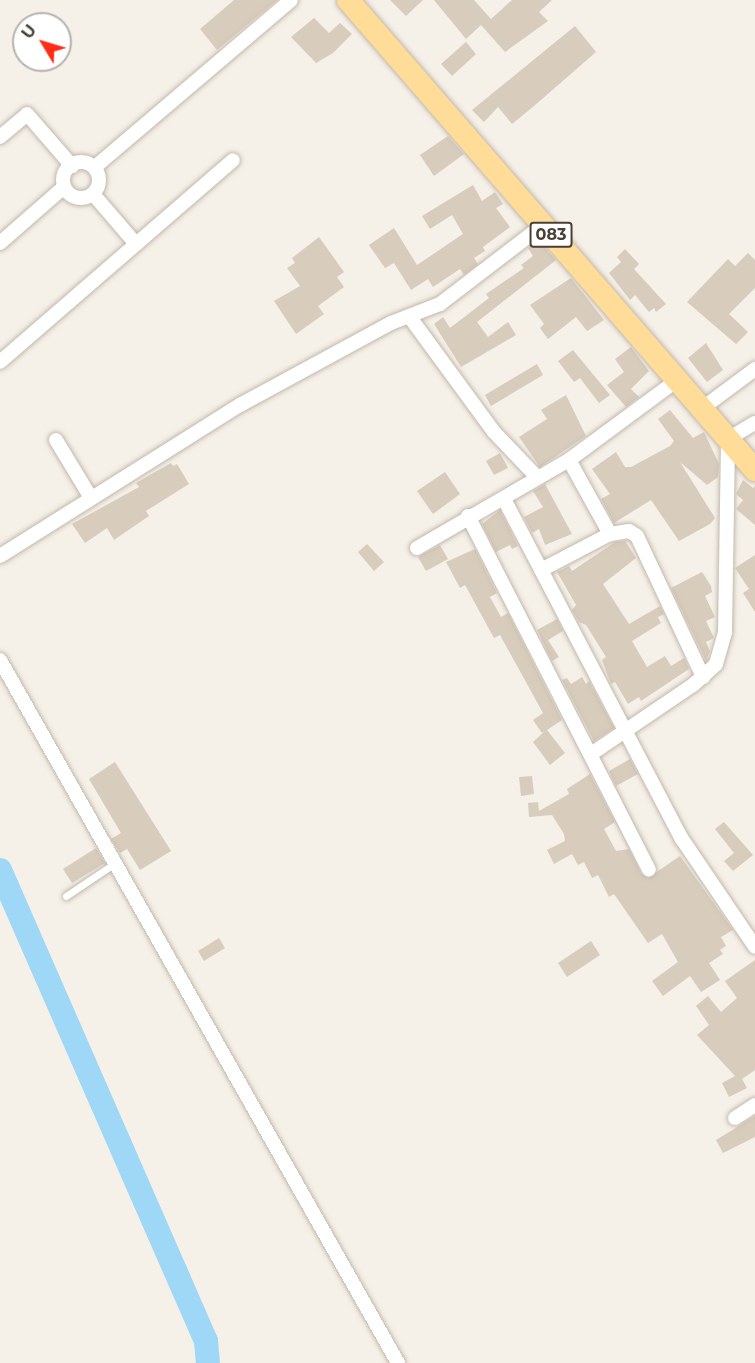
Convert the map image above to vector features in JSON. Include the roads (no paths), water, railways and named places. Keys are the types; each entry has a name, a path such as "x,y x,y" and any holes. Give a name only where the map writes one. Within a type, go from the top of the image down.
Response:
{"main road":[{"name":"083","path":"348,0 677,380 700,411 752,460"}],"street":[{"path":"95,167 291,0"},
{"path":"0,137 27,114 72,166"},
{"path":"82,160 95,167 101,183 93,194 77,198 64,188 62,174 72,166 82,160"},
{"path":"0,362 233,160"},
{"path":"0,243 64,188"},
{"path":"93,194 136,244"},
{"path":"0,556 240,405 409,316 440,303 543,225"},
{"path":"409,316 494,432 537,477"},
{"path":"700,411 755,369"},
{"path":"417,548 468,516 504,499 537,477 569,460 677,380"},
{"path":"591,754 703,677 716,664 725,632 728,439 755,423"},
{"path":"56,440 91,498"},
{"path":"569,460 610,534"},
{"path":"504,499 682,839 755,947"},
{"path":"468,516 649,869"},
{"path":"540,570 610,534 629,531 637,536 703,677"},
{"path":"0,660 398,1363"},
{"path":"735,1118 755,1105"}],"lane":[{"path":"66,896 115,863"}],"waterway":[{"path":"0,870 206,1341 208,1363"}]}
